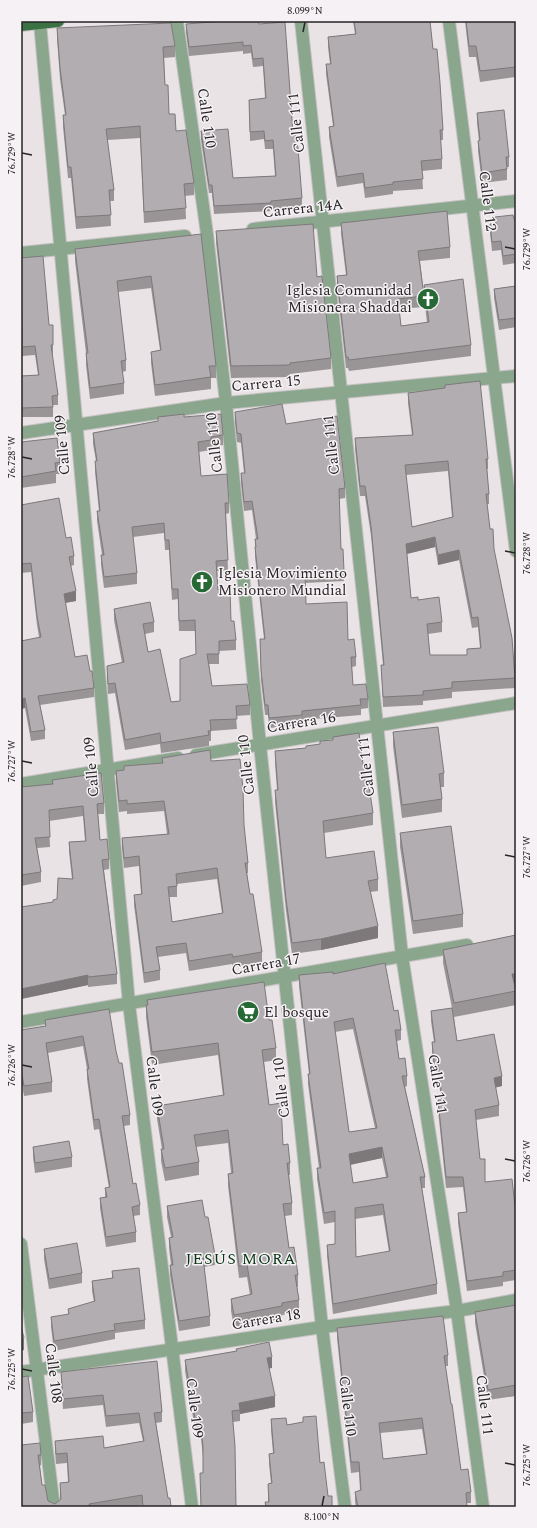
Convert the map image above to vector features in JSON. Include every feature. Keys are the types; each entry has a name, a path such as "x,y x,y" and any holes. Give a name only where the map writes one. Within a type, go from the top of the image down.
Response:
{"main road":[{"path":"21,25 58,21"}],"street":[{"name":"Calle 110","path":"177,21 211,234 260,745 322,1327 345,1507"},
{"name":"Calle 111","path":"301,21 402,956 457,1311 482,1507"},
{"name":"Calle 112","path":"449,21 516,551"},
{"name":"Calle 109","path":"40,23 129,1004 192,1507"},
{"name":"Carrera 14A","path":"238,231 516,201"},
{"path":"21,253 211,234"},
{"name":"Carrera 15","path":"21,433 226,403 516,376"},
{"name":"Carrera 16","path":"21,784 516,703"},
{"name":"Carrera 17","path":"21,1022 478,943"},
{"name":"Calle 108","path":"21,1244 54,1507"},
{"name":"Carrera 18","path":"21,1372 322,1327 457,1311 516,1300"}],"building":[{"path":"224,21 258,21 259,24 285,22 293,133 295,133 298,148 302,198 271,201 271,203 214,206 212,185 209,185 201,131 228,129 233,178 276,176 273,140 265,141 264,131 250,132 249,100 266,98 263,58 253,59 251,45 243,46 243,42 189,47 186,24"},
{"path":"354,21 430,21 433,49 437,49 440,83 443,130 440,130 442,159 421,161 423,179 393,182 393,184 365,188 363,173 337,177 329,127 334,126 326,64 331,64 328,37 356,34"},
{"path":"466,21 516,21 516,67 480,71 476,46 469,46"},
{"path":"171,23 175,46 163,47 165,85 168,85 169,114 175,114 176,131 186,130 194,183 184,184 186,208 144,212 140,126 106,129 114,190 109,190 111,215 76,217 71,167 68,167 63,115 66,115 57,28"},
{"path":"504,110 509,157 506,157 507,169 482,173 478,141 480,140 477,113"},
{"path":"447,211 450,247 418,251 424,296 398,299 401,326 429,322 424,285 463,279 471,345 349,360 348,357 346,357 337,276 347,275 341,223"},
{"path":"513,215 514,219 516,219 516,254 503,256 501,241 492,242 490,224 496,224 495,217"},
{"path":"313,224 317,277 322,276 331,358 290,363 290,365 231,366 216,231"},
{"path":"201,234 216,366 209,366 211,377 155,385 151,352 161,350 151,276 117,281 126,360 121,361 124,383 90,388 86,353 88,353 75,249"},
{"path":"43,256 49,325 53,325 53,345 51,345 58,395 52,396 53,407 21,408 21,376 39,375 35,346 22,347 21,258"},
{"path":"516,286 516,318 499,320 494,289"},
{"path":"480,381 488,459 486,459 489,494 486,494 490,529 493,529 494,549 512,638 515,678 452,682 452,688 423,691 423,695 383,697 381,665 384,665 371,526 365,486 360,486 355,438 413,435 408,393 445,388 445,385","holes":["448,461 453,517 412,527 405,465","435,537 438,555 459,550 472,618 478,617 481,648 467,649 467,655 430,655 427,624 442,622 439,597 418,600 418,597 411,598 406,544"]},
{"path":"282,404 286,424 337,416 345,488 339,489 341,549 343,549 344,571 305,573 306,604 347,602 348,640 354,639 356,657 351,657 353,685 366,684 368,699 360,699 361,705 302,711 302,715 269,718 268,705 265,705 261,670 260,639 265,639 255,547 255,539 258,539 252,501 244,502 241,473 245,473 241,434 237,433 235,412"},
{"path":"184,414 184,417 221,414 223,435 211,437 211,440 198,442 201,476 227,474 229,503 225,503 228,560 216,561 218,590 230,589 231,621 234,621 236,640 219,641 219,654 207,654 212,686 247,684 250,705 236,706 237,719 210,720 211,731 208,731 209,735 161,743 160,733 125,740 115,683 108,684 107,666 124,662 114,609 150,602 154,622 143,624 148,652 160,649 171,702 180,701 180,659 196,654 195,620 179,621 178,589 172,589 169,540 165,540 164,523 132,527 137,573 104,577 101,555 104,555 97,511 100,511 95,461 97,461 93,433 158,421 158,417"},
{"path":"57,438 60,462 55,463 56,471 21,477 21,442"},
{"path":"59,498 66,538 71,537 74,556 69,557 76,591 64,594 75,657 87,655 90,671 92,671 94,688 38,696 45,730 31,732 25,698 21,699 21,641 41,637 31,563 21,564 21,505"},
{"path":"438,727 444,773 439,774 442,799 402,805 393,732"},
{"path":"359,733 366,786 369,786 373,813 323,821 326,858 374,851 378,879 368,881 378,926 321,939 292,943 275,790 278,790 275,751 306,748 306,746 320,744 320,741 333,740 333,737"},
{"path":"210,750 211,761 240,759 248,863 245,863 250,894 253,894 262,952 233,957 232,954 189,961 186,943 156,947 160,970 144,973 134,895 142,894 139,856 124,858 122,838 169,834 164,801 127,804 127,800 119,801 116,771 124,770 124,766 163,763 162,758","holes":["217,868 223,913 172,922 168,887 177,886 176,874"]},
{"path":"101,773 104,803 97,804 100,840 107,839 109,859 102,860 117,974 88,977 88,975 21,989 21,907 53,902 53,900 57,899 58,878 73,879 69,842 86,841 83,806 49,810 50,837 35,838 41,872 21,875 21,787 53,784 52,780"},
{"path":"451,826 463,914 413,921 400,833"},
{"path":"516,935 516,974 512,974 516,991 454,1003 443,950"},
{"path":"385,963 394,1011 398,1010 401,1030 395,1030 399,1059 405,1058 407,1076 402,1076 425,1177 420,1177 437,1284 333,1304 327,1245 335,1244 335,1211 324,1213 317,1168 321,1168 308,1074 310,1074 299,975 333,972 333,974","holes":["353,1018 377,1128 349,1132 334,1022","382,1147 388,1177 353,1183 349,1154","383,1204 390,1251 356,1257 355,1208"]},
{"path":"264,982 269,1020 272,1020 276,1048 262,1050 269,1105 281,1103 283,1145 288,1144 290,1163 287,1163 292,1203 283,1204 289,1248 294,1247 298,1275 295,1275 299,1300 282,1303 282,1306 234,1315 231,1299 252,1294 247,1265 239,1266 228,1174 233,1173 228,1130 194,1135 199,1162 165,1168 161,1149 164,1149 157,1106 224,1095 218,1043 152,1052 146,1005 148,1005 147,1000"},
{"path":"452,1008 457,1041 494,1034 502,1076 494,1078 499,1105 475,1110 480,1159 485,1159 485,1182 512,1179 516,1206 516,1270 503,1272 503,1276 467,1281 458,1213 467,1212 463,1177 446,1177 438,1100 442,1100 438,1062 434,1062 432,1042 435,1042 431,1011"},
{"path":"109,1009 116,1051 119,1063 122,1063 130,1115 122,1116 133,1184 136,1183 140,1205 132,1207 136,1232 106,1237 100,1198 107,1197 105,1188 110,1187 99,1119 94,1120 87,1069 89,1069 83,1036 46,1043 52,1082 24,1086 21,1069 21,1030 46,1026 45,1020"},
{"path":"69,1141 72,1157 35,1163 33,1147"},
{"path":"202,1200 205,1217 208,1217 215,1255 203,1257 210,1316 179,1321 170,1265 173,1265 169,1238 173,1237 167,1206"},
{"path":"77,1243 82,1273 49,1279 44,1249"},
{"path":"139,1268 145,1320 114,1324 115,1330 54,1341 51,1317 69,1314 68,1309 95,1301 92,1281 113,1278 112,1271"},
{"path":"516,1305 516,1385 488,1390 475,1312"},
{"path":"443,1316 448,1355 444,1356 461,1470 468,1469 471,1492 466,1493 467,1507 358,1507 355,1492 361,1490 359,1462 351,1462 337,1328","holes":["422,1418 427,1454 383,1459 379,1423"]},
{"path":"21,1326 24,1338 21,1339"},
{"path":"269,1342 272,1357 267,1358 275,1396 239,1403 240,1410 232,1411 235,1446 236,1507 201,1507 200,1473 203,1473 203,1447 200,1417 195,1418 185,1360 237,1351 236,1349"},
{"path":"157,1361 162,1412 154,1413 168,1498 170,1498 171,1507 143,1507 142,1495 89,1504 90,1507 21,1507 21,1445 40,1443 41,1455 38,1455 42,1485 45,1485 48,1501 55,1504 61,1499 60,1483 69,1482 67,1453 56,1454 55,1441 103,1436 104,1448 144,1441 139,1413 106,1416 103,1395 63,1399 61,1372"},
{"path":"28,1376 33,1412 21,1413 21,1377"},
{"path":"316,1416 320,1463 324,1462 328,1496 332,1496 332,1507 266,1507 265,1502 269,1502 268,1484 272,1483 269,1454 274,1453 271,1419 286,1418 287,1425 303,1422 303,1417"}],"place":[{"name":"Iglesia Comunidad Misionera Shaddai","path":"428,299"},
{"name":"Iglesia Movimiento Misionero Mundial","path":"202,582"},
{"name":"El bosque","path":"248,1012"}],"district":[{"name":"JESÚS MORA","path":"241,1258"}]}
